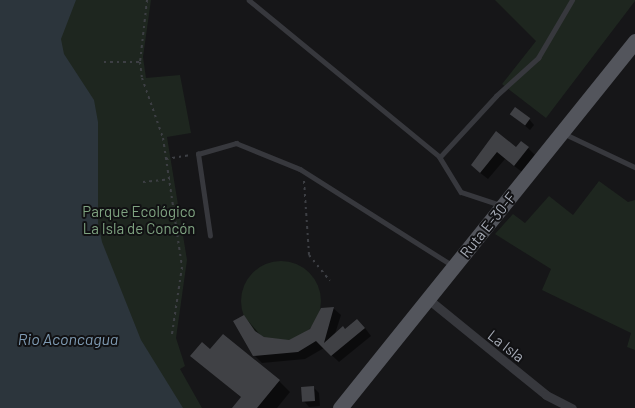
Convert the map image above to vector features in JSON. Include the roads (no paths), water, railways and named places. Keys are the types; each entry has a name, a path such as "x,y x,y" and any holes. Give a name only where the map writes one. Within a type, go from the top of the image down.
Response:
{"main road":[{"name":"Ruta E-30-F","path":"340,408 635,42"}],"street":[{"name":"La Isla","path":"428,299 546,395 572,408"}],"lane":[{"path":"249,0 440,157 462,192 503,206"},
{"path":"440,157 496,96 538,58 572,0"},
{"path":"562,133 635,167"},
{"path":"210,236 198,154 236,143 303,171 454,267"}],"water":[{"name":"Rio Aconcagua","path":"0,0 76,0 61,39 64,54 94,100 98,122 98,223 102,242 141,340 183,408 0,408"}],"park label":[{"name":"Parque Ecológico La Isla de Concón","path":"139,220"}]}
